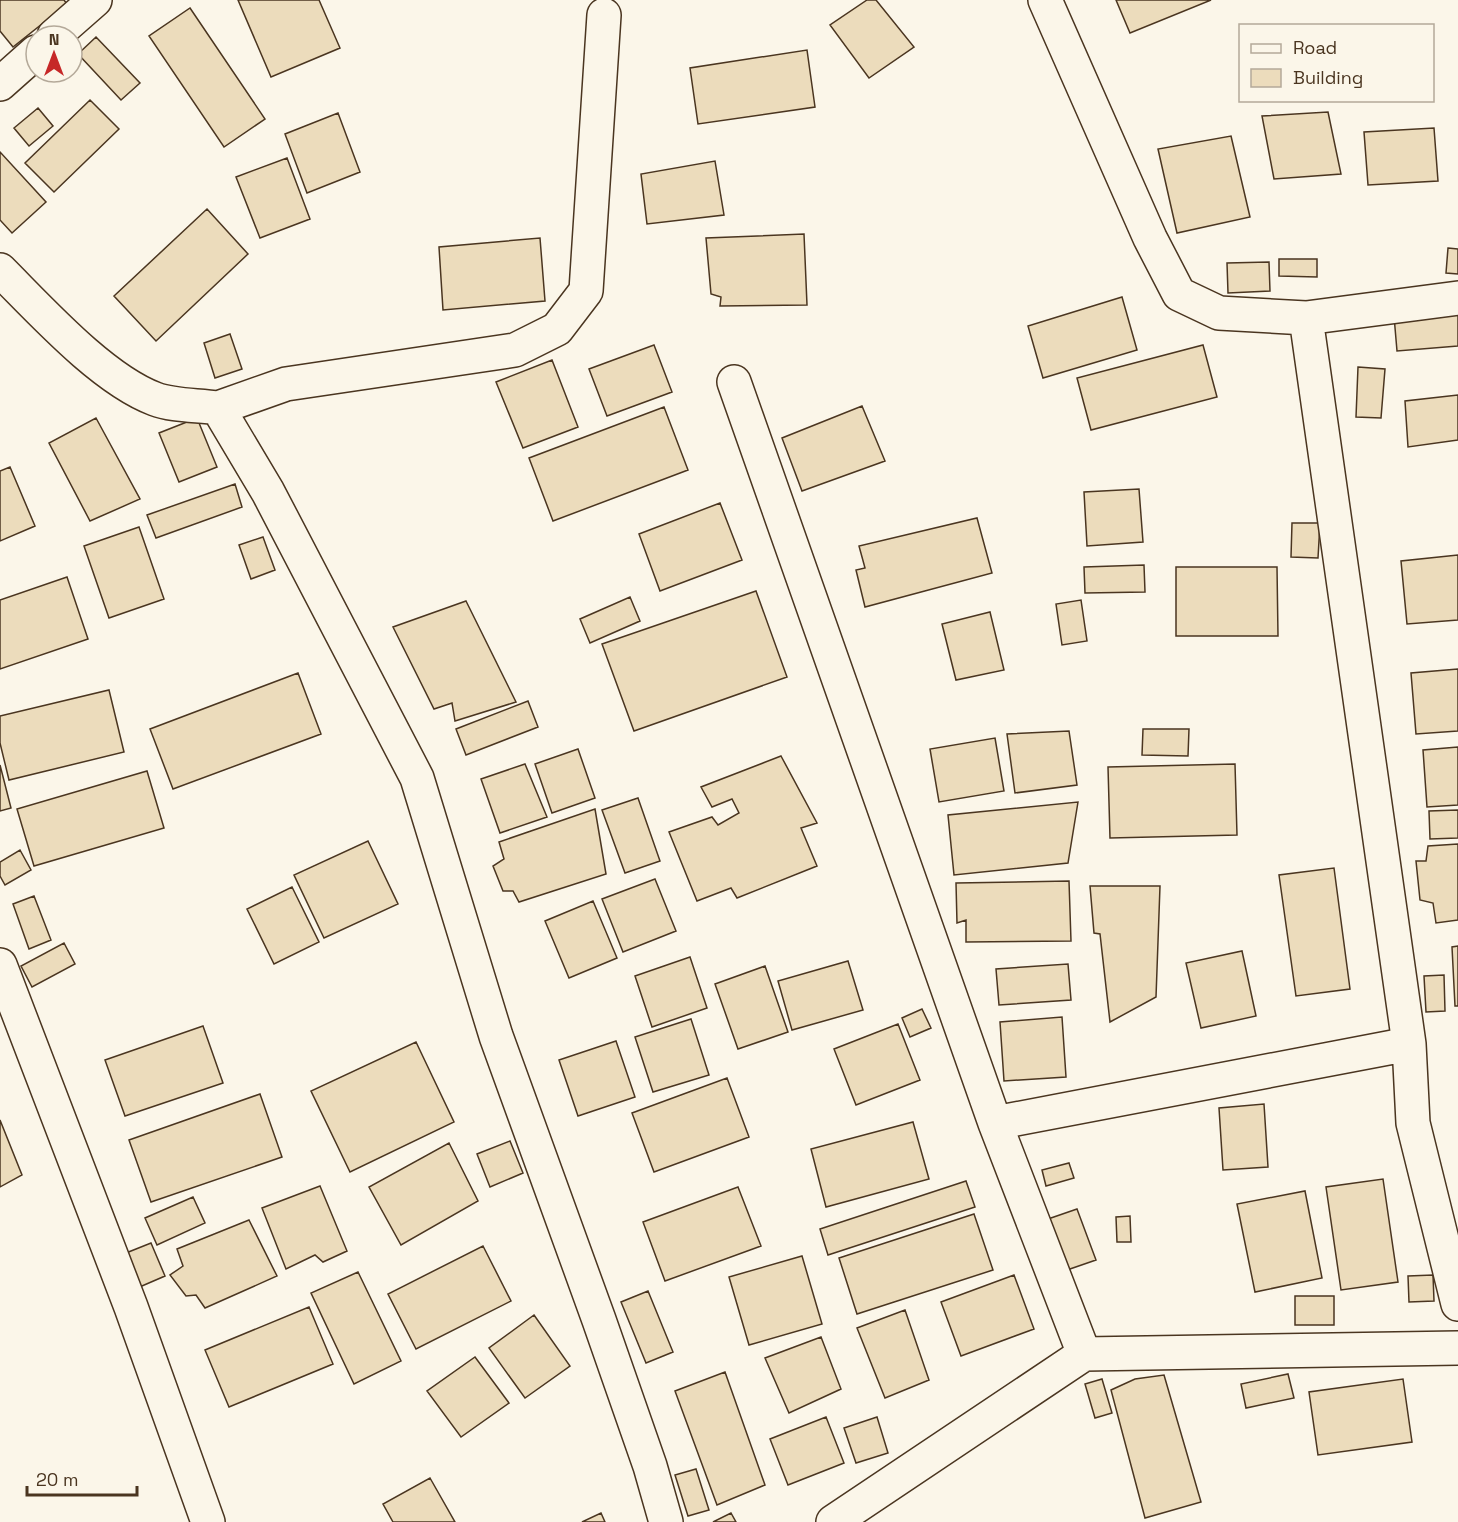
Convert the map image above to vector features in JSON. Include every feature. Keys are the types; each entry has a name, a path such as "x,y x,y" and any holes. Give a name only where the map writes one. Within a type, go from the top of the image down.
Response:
{"street":[{"path":"68,24 95,0"},
{"path":"1045,0 1150,238 1179,294 1219,314 1306,318 1458,298"},
{"path":"0,270 58,327 124,385 157,400 218,408 286,384 515,350 557,328 586,291 604,15"},
{"path":"0,84 24,63"},
{"path":"1306,318 1409,1044 1413,1123 1458,1304"},
{"path":"734,382 995,1123 1084,1354"},
{"path":"218,408 268,492 417,778 496,1036 619,1376 666,1522"},
{"path":"0,965 131,1307 208,1522"},
{"path":"995,1123 1409,1044"},
{"path":"833,1522 1084,1354 1458,1348"}],"building":[{"path":"0,0 64,0 67,4 42,24 24,24 24,38 13,47 0,31"},
{"path":"238,0 319,0 340,48 271,77"},
{"path":"867,0 876,0 914,47 869,78 830,25"},
{"path":"1116,0 1211,0 1130,33"},
{"path":"190,8 265,119 224,147 149,36"},
{"path":"96,37 140,83 121,100 84,60 84,48"},
{"path":"807,50 815,107 698,124 690,68"},
{"path":"90,100 119,129 54,192 25,163"},
{"path":"38,108 53,126 29,146 14,128"},
{"path":"1328,112 1341,174 1274,179 1262,116"},
{"path":"338,113 360,172 307,193 285,134"},
{"path":"1434,128 1438,181 1368,185 1364,132"},
{"path":"1231,136 1250,217 1177,233 1158,149"},
{"path":"0,152 46,202 12,233 0,220"},
{"path":"287,158 310,219 260,238 236,177"},
{"path":"715,161 724,215 647,224 641,174"},
{"path":"207,209 248,254 156,341 114,296"},
{"path":"804,234 807,305 720,306 721,297 711,294 706,238"},
{"path":"540,238 545,301 443,310 439,247"},
{"path":"1448,248 1458,249 1458,274 1446,273"},
{"path":"1279,259 1317,259 1317,277 1279,276"},
{"path":"1269,262 1270,291 1228,293 1227,263"},
{"path":"1122,297 1137,350 1043,378 1028,326"},
{"path":"1458,311 1458,346 1397,351 1394,316"},
{"path":"230,334 242,369 215,378 204,343"},
{"path":"654,345 672,392 607,416 589,369"},
{"path":"1203,345 1217,397 1091,430 1077,378"},
{"path":"552,360 578,427 523,448 496,382"},
{"path":"1358,367 1385,369 1381,418 1356,417"},
{"path":"1458,395 1458,440 1408,447 1405,401"},
{"path":"862,406 885,461 802,491 782,438"},
{"path":"664,407 688,470 553,521 529,458"},
{"path":"96,418 140,499 90,521 49,443"},
{"path":"197,418 217,467 179,482 159,433"},
{"path":"10,467 35,526 0,541 0,471"},
{"path":"235,484 242,507 156,538 147,515"},
{"path":"1139,489 1143,542 1087,546 1084,492"},
{"path":"720,503 742,560 660,591 639,534"},
{"path":"977,518 992,573 865,607 856,570 865,568 859,546"},
{"path":"1292,523 1320,523 1318,558 1291,557"},
{"path":"139,527 164,599 109,618 84,546"},
{"path":"263,537 275,570 251,579 239,545"},
{"path":"1458,555 1458,620 1407,624 1401,561"},
{"path":"1144,565 1145,592 1085,593 1084,567"},
{"path":"1176,567 1277,567 1278,636 1176,636"},
{"path":"67,577 88,639 0,669 0,600"},
{"path":"756,591 787,677 634,731 602,644"},
{"path":"630,597 640,621 590,643 580,619"},
{"path":"1081,600 1087,641 1062,645 1056,604"},
{"path":"466,601 516,702 455,721 452,703 434,709 393,627"},
{"path":"990,612 1004,670 956,680 942,624"},
{"path":"1458,669 1458,731 1416,734 1411,673"},
{"path":"298,673 321,734 173,789 150,729"},
{"path":"109,690 124,752 9,780 0,743 0,716"},
{"path":"528,701 538,727 466,755 456,729"},
{"path":"1143,729 1189,729 1188,756 1142,755"},
{"path":"1069,731 1077,785 1015,793 1007,734"},
{"path":"995,738 1004,791 939,802 930,749"},
{"path":"1458,747 1458,805 1427,807 1423,750"},
{"path":"578,749 595,798 552,813 535,764"},
{"path":"781,756 817,823 801,828 817,866 737,898 731,888 697,901 669,832 712,817 718,825 739,813 732,799 712,807 701,787"},
{"path":"525,764 547,817 500,833 481,779"},
{"path":"1235,764 1237,835 1110,838 1108,767"},
{"path":"0,765 11,808 0,811"},
{"path":"147,771 164,828 34,866 17,809"},
{"path":"638,798 660,861 625,873 602,810"},
{"path":"1078,802 1068,863 954,875 948,815"},
{"path":"595,809 606,874 519,902 513,891 503,891 493,866 504,859 499,842"},
{"path":"1458,810 1458,838 1430,839 1429,811"},
{"path":"368,841 398,904 324,938 294,875"},
{"path":"1458,844 1458,920 1436,923 1433,903 1420,900 1416,861 1426,861 1428,846"},
{"path":"20,850 31,870 5,885 0,876 0,862"},
{"path":"1334,868 1350,989 1296,996 1279,875"},
{"path":"655,879 676,931 623,952 602,899"},
{"path":"1069,881 1071,941 966,942 966,920 957,923 956,883"},
{"path":"1090,886 1160,886 1156,997 1110,1022 1100,934 1094,933"},
{"path":"292,887 319,942 274,964 247,909"},
{"path":"34,896 51,940 29,949 13,904"},
{"path":"593,901 617,958 569,978 545,921"},
{"path":"64,943 75,964 32,987 21,966"},
{"path":"1458,946 1458,1006 1455,1006 1452,947"},
{"path":"1242,951 1256,1016 1201,1028 1186,963"},
{"path":"690,957 707,1008 652,1027 635,976"},
{"path":"848,961 863,1010 792,1030 778,981"},
{"path":"1068,964 1071,1000 999,1005 996,969"},
{"path":"765,966 788,1032 738,1049 715,984"},
{"path":"1444,975 1445,1011 1426,1012 1424,976"},
{"path":"922,1009 931,1028 910,1037 902,1018"},
{"path":"1062,1017 1066,1077 1004,1081 1000,1022"},
{"path":"691,1019 709,1075 653,1092 635,1037"},
{"path":"898,1024 920,1080 856,1105 834,1049"},
{"path":"203,1026 223,1083 125,1116 105,1060"},
{"path":"616,1041 635,1097 578,1116 559,1060"},
{"path":"416,1042 454,1122 350,1172 311,1091"},
{"path":"727,1078 749,1137 654,1172 632,1113"},
{"path":"260,1094 282,1157 151,1202 129,1140"},
{"path":"1264,1104 1268,1167 1223,1170 1219,1108"},
{"path":"0,1120 22,1175 0,1187"},
{"path":"913,1122 929,1179 826,1207 811,1149"},
{"path":"510,1141 523,1173 490,1187 477,1154"},
{"path":"449,1143 478,1201 401,1245 369,1187"},
{"path":"1069,1163 1074,1178 1046,1186 1042,1170"},
{"path":"1383,1179 1398,1282 1341,1290 1326,1187"},
{"path":"966,1181 975,1207 828,1255 820,1229"},
{"path":"320,1186 347,1251 323,1262 315,1255 286,1269 262,1208"},
{"path":"738,1187 761,1246 665,1281 643,1222"},
{"path":"1305,1191 1322,1278 1255,1292 1237,1204"},
{"path":"193,1197 205,1223 157,1245 145,1218"},
{"path":"1077,1209 1096,1260 1067,1270 1048,1219"},
{"path":"974,1214 993,1270 857,1314 839,1258"},
{"path":"1130,1216 1131,1242 1117,1242 1116,1217"},
{"path":"249,1220 277,1276 205,1308 196,1295 186,1296 170,1275 183,1266 177,1249"},
{"path":"151,1243 165,1276 135,1289 121,1255"},
{"path":"483,1246 511,1301 416,1349 388,1294"},
{"path":"802,1256 822,1324 749,1345 729,1277"},
{"path":"358,1272 401,1361 354,1384 311,1293"},
{"path":"1014,1275 1034,1329 961,1356 941,1302"},
{"path":"1433,1275 1434,1301 1409,1302 1408,1276"},
{"path":"648,1291 673,1352 646,1363 621,1302"},
{"path":"1295,1296 1334,1296 1334,1325 1295,1325"},
{"path":"309,1307 333,1364 229,1407 205,1350"},
{"path":"905,1310 929,1380 885,1398 857,1328"},
{"path":"534,1315 570,1366 525,1398 489,1348"},
{"path":"821,1337 841,1389 789,1413 765,1358"},
{"path":"475,1357 509,1403 461,1437 427,1391"},
{"path":"725,1372 765,1485 717,1505 675,1391"},
{"path":"1288,1374 1294,1398 1246,1408 1241,1384"},
{"path":"1164,1375 1201,1502 1145,1518 1111,1390 1135,1379"},
{"path":"1102,1379 1112,1413 1095,1418 1085,1384"},
{"path":"1403,1379 1412,1442 1318,1455 1309,1392"},
{"path":"826,1417 844,1463 788,1485 770,1439"},
{"path":"877,1417 888,1453 856,1463 844,1428"},
{"path":"696,1469 709,1510 688,1516 675,1475"},
{"path":"430,1478 455,1522 393,1522 383,1504"},
{"path":"601,1513 605,1522 582,1522"},
{"path":"731,1513 736,1522 713,1522"}]}
